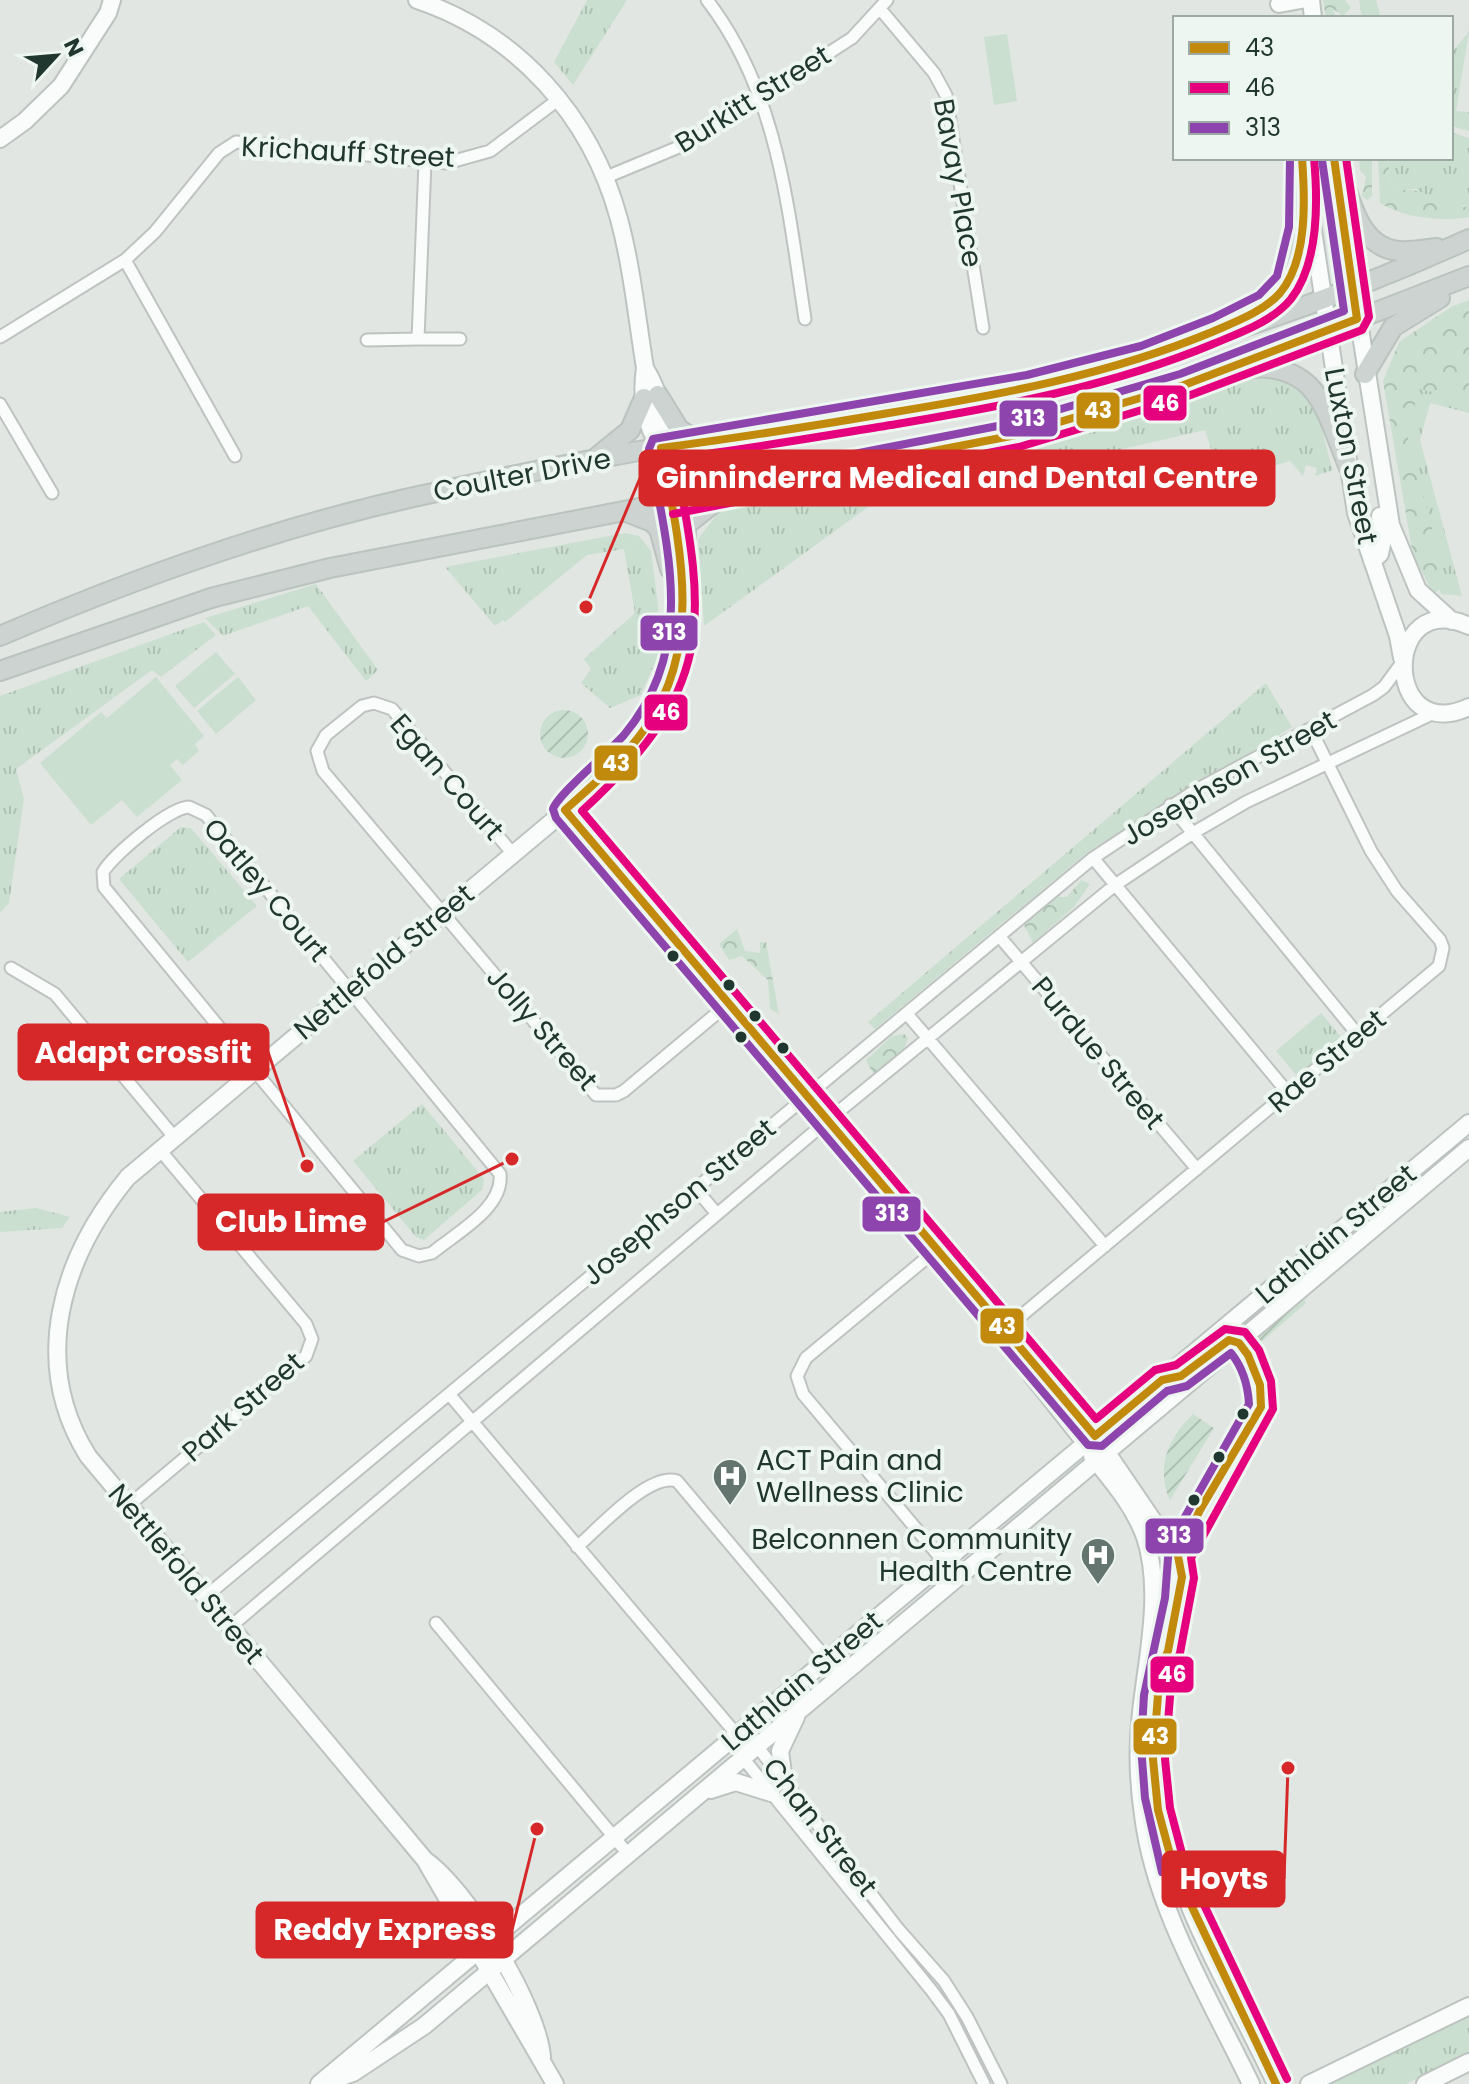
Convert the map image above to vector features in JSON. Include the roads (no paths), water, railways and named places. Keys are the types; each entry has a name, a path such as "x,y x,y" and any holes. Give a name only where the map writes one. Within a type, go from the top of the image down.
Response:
{"main road":[{"path":"1336,160 1359,222 1375,242 1399,251 1451,247"},
{"path":"1189,342 1263,309 1283,291 1296,254 1303,167"},
{"name":"Coulter Drive","path":"0,636 175,568 284,533 433,493 661,448 1018,389 1189,342 1323,299 1469,239"},
{"path":"1365,374 1393,327 1469,278"},
{"name":"Coulter Drive","path":"0,671 211,598 306,573 1016,435 1100,412 1228,369 1469,278"},
{"path":"1228,369 1268,366 1302,377 1320,399 1349,468"},
{"path":"589,462 630,430 651,396 679,429 699,442"},
{"path":"685,581 686,525 730,491"},
{"path":"624,511 652,522 659,529 670,569 685,581"}],"street":[{"path":"96,28 100,0"},
{"path":"0,139 25,121 61,86 112,0"},
{"name":"Nettlefold Street","path":"417,0 472,24 505,45 559,99 585,137 604,178 619,220 651,396 651,435 661,448 685,581 684,641 659,709 628,754 128,1177 90,1229 67,1279 56,1330 56,1364 66,1412 88,1456 425,1860 434,1881 496,1964 530,2044 542,2057 555,2084"},
{"path":"707,0 740,54 760,97 782,170 805,319"},
{"path":"1280,7 1301,0"},
{"name":"Burkitt Street","path":"604,178 691,142 852,38 884,5"},
{"name":"Bavay Place","path":"884,5 934,73 950,108 983,328"},
{"name":"Krichauff Street","path":"0,337 125,260 164,222 219,153 236,142 251,140 447,163 490,151 559,99"},
{"name":"Luxton Street","path":"1335,160 1365,374 1397,545 1418,590 1463,623"},
{"path":"418,339 425,162"},
{"name":"Luxton Street","path":"1303,167 1356,513 1398,636 1403,680 1410,694 1422,705 1438,712"},
{"path":"125,260 235,456"},
{"path":"367,340 460,339"},
{"path":"0,404 52,493"},
{"path":"1372,561 1380,554 1383,539 1375,488 1380,460"},
{"path":"1402,661 1408,642 1420,629 1436,622 1463,623"},
{"name":"Josephson Street","path":"205,1597 1093,858 1170,805 1311,730 1384,687 1402,661"},
{"name":"Egan Court","path":"442,913 323,771 317,751 326,735 362,706 374,703 392,709 513,854"},
{"path":"1438,712 1469,707"},
{"path":"1438,712 1469,726"},
{"name":"Josephson Street","path":"230,1627 827,1121 1115,885 1193,833 1327,763 1438,712"},
{"name":"Rae Street","path":"1003,1331 1439,966 1443,948 1371,851 1311,730"},
{"path":"1170,805 1358,1035"},
{"name":"Oatley Court","path":"184,807 195,809 206,815 350,990 500,1174 502,1186 493,1202 432,1253 419,1256 408,1254 110,897 102,877 111,861 172,811 184,807"},
{"path":"565,810 1029,1362 1030,1377 1144,1501 1181,1565 1168,1651 1160,1669 1153,1736 1158,1810 1171,1860 1276,2084"},
{"path":"1093,858 1288,1093"},
{"name":"Jolly Street","path":"442,913 596,1095 616,1095 624,1091 728,1004"},
{"name":"Purdue Street","path":"999,936 1197,1169"},
{"path":"11,968 55,994 175,1138"},
{"path":"907,1014 1105,1246"},
{"name":"Lathlain Street","path":"320,2084 1469,1123"},
{"name":"Lathlain Street","path":"320,2084 366,2065 424,2026 1469,1148"},
{"name":"Park Street","path":"129,1505 306,1356 312,1339 306,1324 160,1150"},
{"path":"695,1188 717,1214"},
{"path":"935,1251 806,1358 797,1376 803,1394 944,1562 955,1581"},
{"path":"449,1394 737,1735"},
{"path":"1102,1457 1137,1519 1151,1562 1151,1639 1140,1713 1138,1760 1151,1858 1169,1913 1251,2084"},
{"path":"577,1547 649,1485 668,1478 677,1481 841,1676"},
{"path":"436,1623 628,1854"},
{"path":"701,1793 736,1782 777,1787 780,1751 798,1712"},
{"name":"Chan Street","path":"737,1735 757,1746 777,1787 949,2014 984,2084"},
{"name":"Chan Street","path":"737,1735 743,1758 777,1787 944,1981 967,2017 1001,2084"},
{"path":"1309,2084 1469,2006"},
{"path":"1428,2083 1469,2062"}],"place":[{"name":"Ginninderra Medical and Dental Centre","path":"586,607"},
{"name":"Club Lime","path":"512,1159"},
{"name":"Adapt crossfit","path":"307,1166"},
{"name":"ACT Pain and Wellness Clinic","path":"730,1507"},
{"name":"Belconnen Community Health Centre","path":"1098,1586"},
{"name":"Hoyts","path":"1288,1768"},
{"name":"Reddy Express","path":"537,1829"}]}
